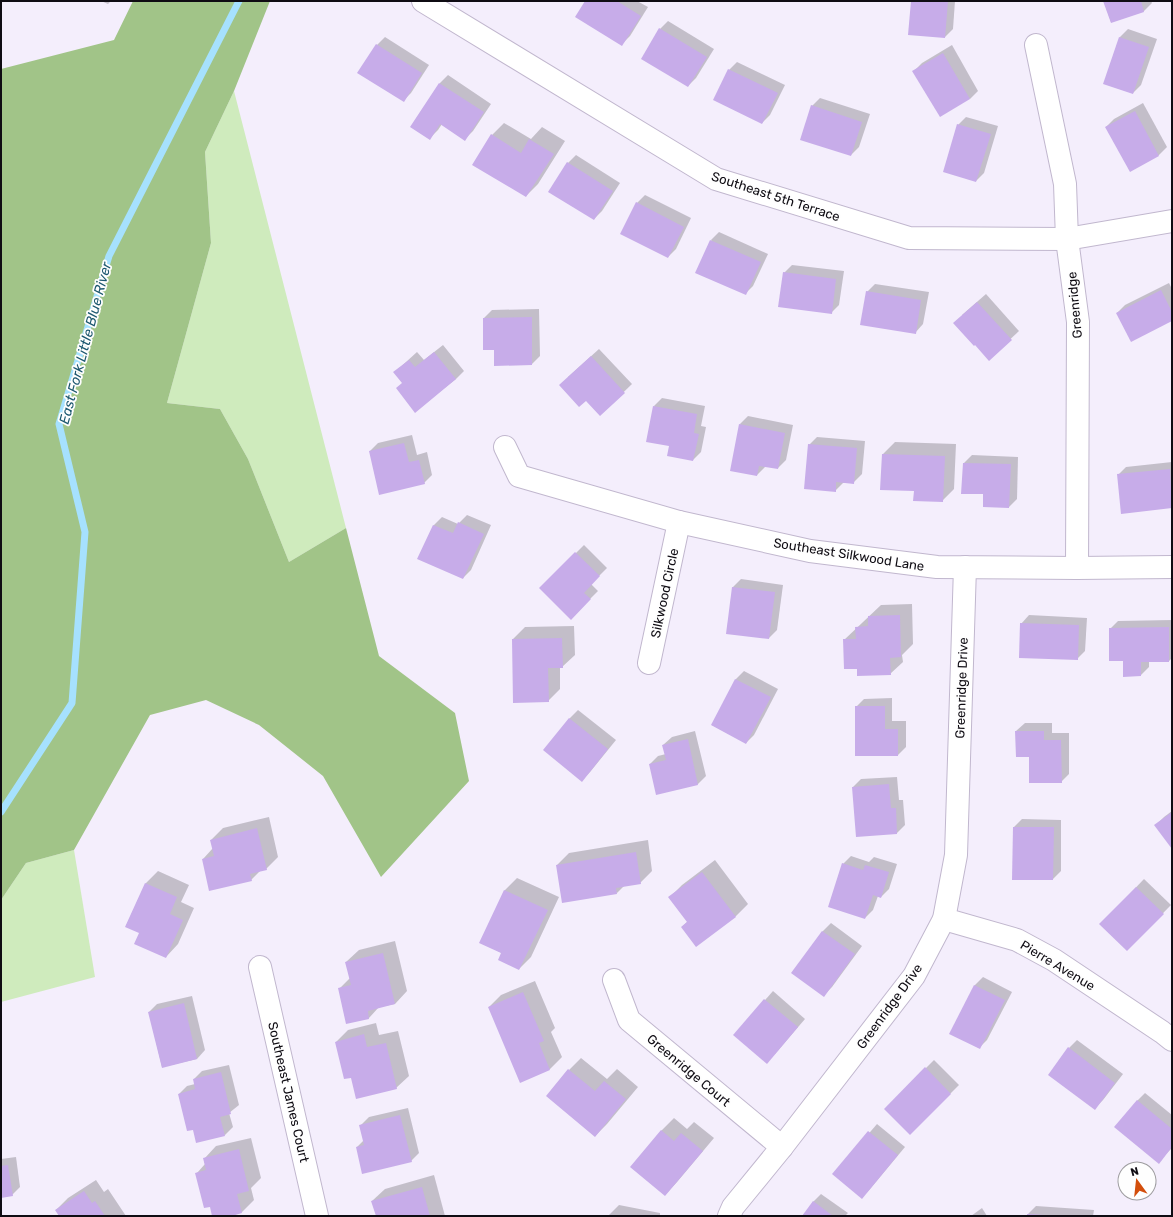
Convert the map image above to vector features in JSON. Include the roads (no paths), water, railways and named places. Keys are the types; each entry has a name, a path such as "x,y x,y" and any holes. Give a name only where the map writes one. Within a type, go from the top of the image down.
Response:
{"street":[{"name":"Southeast 5th Terrace","path":"423,1 716,179 909,238 1067,239 1172,222"},
{"name":"Greenridge","path":"1036,45 1065,184 1067,239 1078,322 1077,568"},
{"name":"Southeast Silkwood Lane","path":"505,447 519,476 679,522 810,550 937,567 1172,567"},
{"name":"Silkwood Circle","path":"649,663 679,522"},
{"name":"Greenridge Drive","path":"729,1216 733,1207 782,1147 914,976 944,919 956,855 965,567"},
{"name":"Pierre Avenue","path":"944,919 1017,940 1054,960 1169,1030"},
{"name":"Southeast James Court","path":"260,967 317,1216"},
{"name":"Greenridge Court","path":"614,980 629,1020 782,1147"}],"waterway":[{"name":"East Fork Little Blue River","path":"1,812 72,703 85,532 59,424 109,256 239,1"}]}
